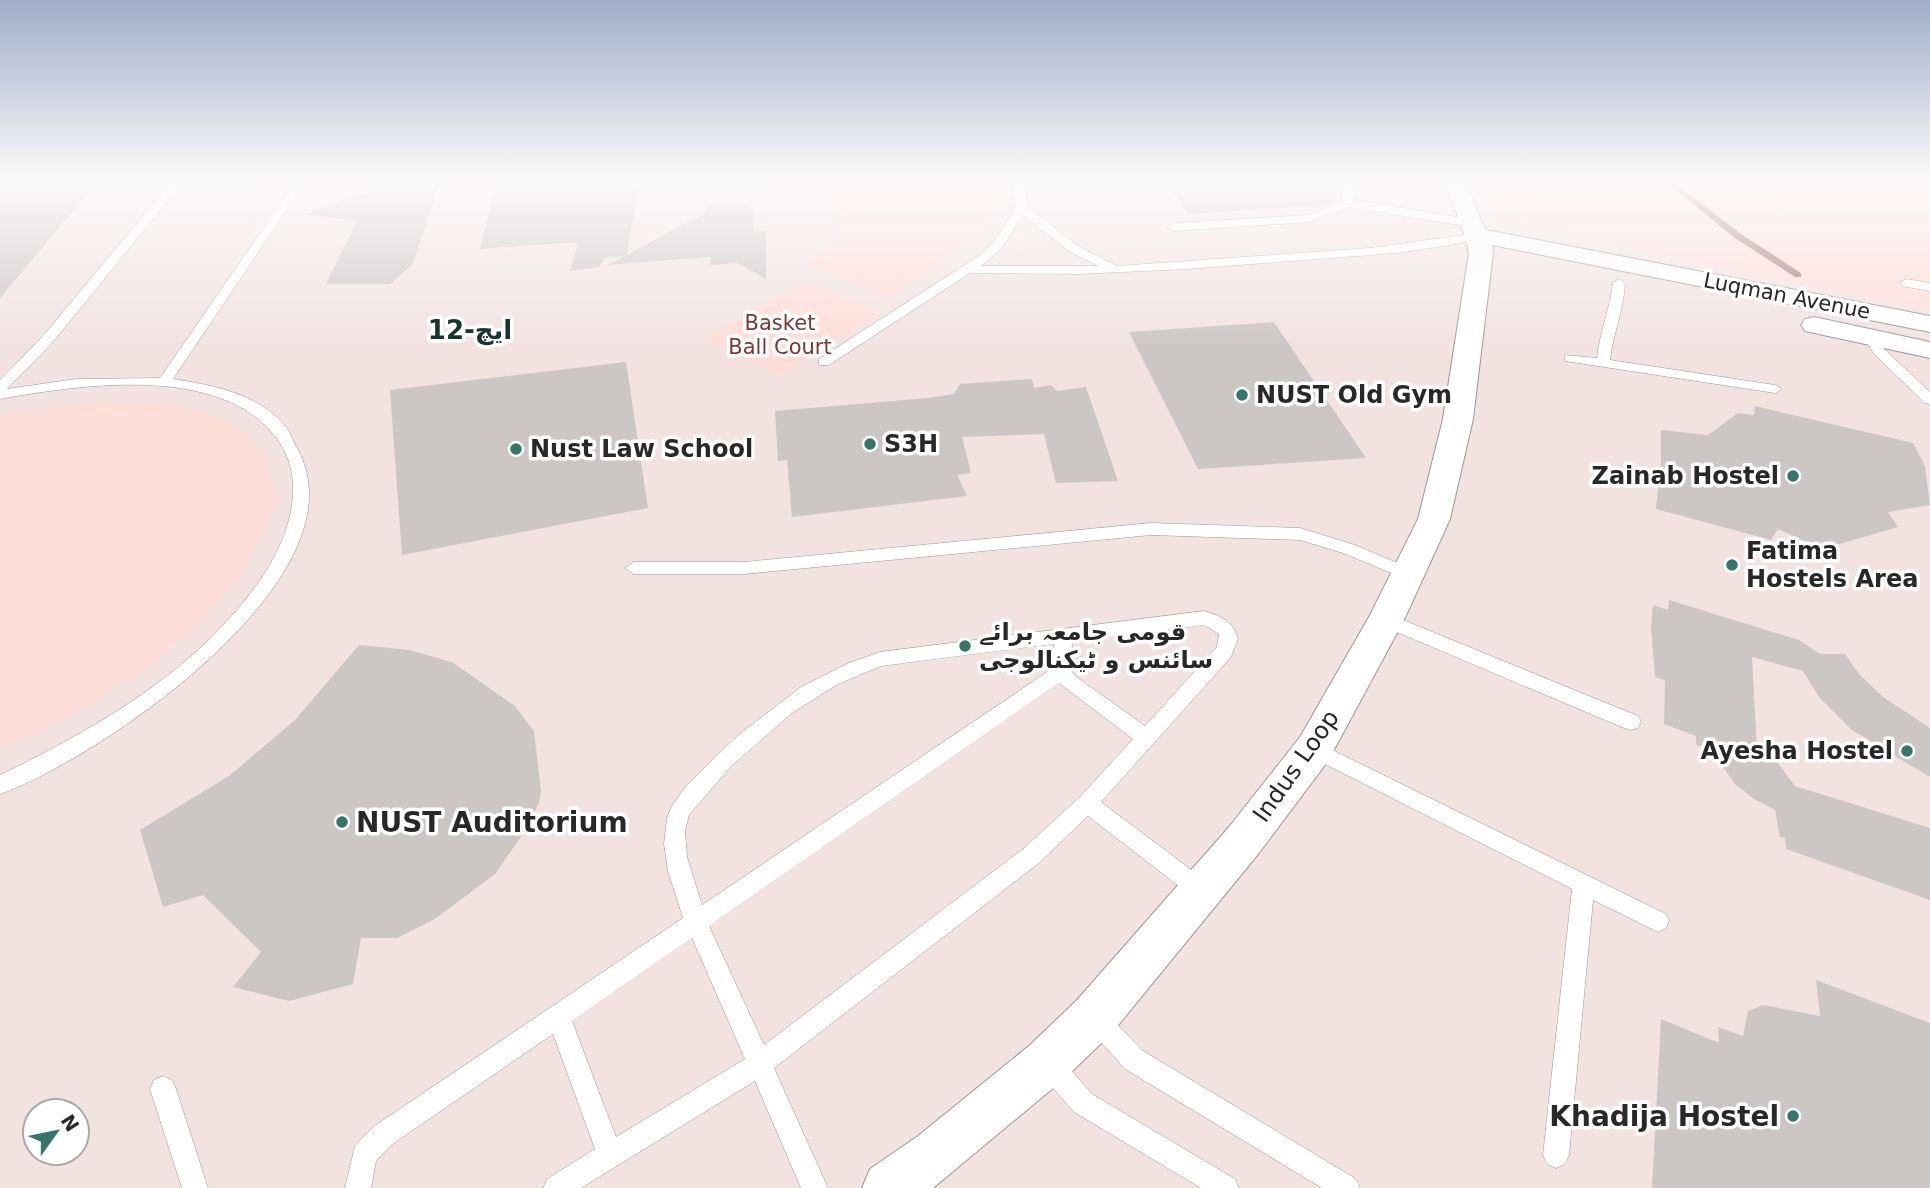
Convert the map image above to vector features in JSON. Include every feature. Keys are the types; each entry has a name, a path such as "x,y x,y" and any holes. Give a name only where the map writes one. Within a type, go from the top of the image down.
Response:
{"street":[{"name":"Luqman Avenue","path":"1476,238 1619,283 1930,350"},
{"name":"Luqman Avenue","path":"1476,238 1497,238 1930,324"},
{"name":"Indus Loop","path":"889,1188 936,1154 1047,1062 1094,1017 1244,840 1314,748 1385,620 1434,519 1458,419 1476,238"}],"lane":[{"path":"0,388 48,339 132,236"},
{"path":"164,382 263,236"},
{"path":"824,362 969,269 1003,236"},
{"path":"1058,236 1074,249 1114,269"},
{"path":"1470,236 1476,238"},
{"path":"969,269 1022,273 1114,269 1389,250 1476,238"},
{"path":"1603,363 1607,331 1618,296 1619,283"},
{"path":"1906,283 1930,287"},
{"path":"1871,338 1879,351 1930,400"},
{"path":"1570,358 1775,389"},
{"path":"0,395 96,381 164,382 203,388 242,402 263,414 286,439 296,458 301,480 298,519 287,547 247,609 178,676 100,731 0,785"},
{"path":"634,568 744,568 1151,529 1300,534 1349,549 1408,574"},
{"path":"556,1188 758,1065 1031,856 1087,803 1224,652 1229,644 1229,635 1223,626 1204,618 880,659 839,675 782,711 728,755 693,793 677,817 674,849 696,922 758,1065 816,1188"},
{"path":"1385,620 1631,722"},
{"path":"1063,636 1062,671 1076,690 1145,737"},
{"path":"358,1188 364,1155 382,1136 1062,671"},
{"path":"1314,748 1658,921"},
{"path":"1087,803 1201,890"},
{"path":"1556,1155 1584,884"},
{"path":"558,1016 610,1155"},
{"path":"1094,1017 1134,1060 1347,1188"},
{"path":"1047,1062 1083,1103 1226,1188"},
{"path":"163,1089 195,1188"}],"shaded area":[{"name":"قومی جامعہ برائے سائنس و ٹیکنالوجی","path":"0,236 1930,236 1930,1188 0,1188"}],"green space":[{"path":"842,236 975,236 887,299 804,262 825,253"},
{"path":"1564,236 1930,236 1930,309"},
{"name":"Basket Ball Court","path":"807,280 878,313 779,377 707,338"},
{"path":"100,402 164,405 208,415 228,423 246,434 260,449 277,500 253,551 227,590 201,620 172,647 106,694 36,732 0,747 0,417"}],"building":[{"path":"0,236 52,236 0,298"},
{"path":"349,236 422,236 413,264 390,284 326,284"},
{"path":"483,236 630,236 627,255 661,236 766,236 766,279 738,263 710,265 710,257 607,265 625,256 605,258 599,267 570,271 578,242 480,249"},
{"name":"NUST Old Gym","path":"1274,322 1366,458 1198,469 1129,332"},
{"name":"Nust Law School","path":"626,362 648,508 402,555 390,390"},
{"name":"S3H","path":"1032,379 1034,388 1051,385 1057,391 1086,387 1118,481 1056,483 1044,434 962,437 971,473 957,475 967,496 792,517 787,460 778,461 775,411 928,398 954,394 960,384"},
{"name":"Zainab Hostel","path":"1755,406 1913,443 1925,466 1930,505 1888,512 1898,527 1822,549 1778,529 1771,540 1656,509 1661,430 1708,435 1738,413 1754,415"},
{"name":"Ayesha Hostel","path":"1669,600 1799,640 1820,654 1845,654 1859,674 1883,697 1930,728 1930,777 1852,730 1819,697 1803,671 1752,657 1757,751 1778,763 1795,786 1930,828 1930,900 1786,849 1785,838 1780,837 1775,810 1754,799 1735,784 1723,767 1718,752 1696,745 1696,736 1664,724 1665,680 1655,677 1651,627 1653,605 1668,610"},
{"name":"NUST Auditorium","path":"359,645 409,650 452,662 515,706 534,731 541,791 539,803 523,834 495,874 435,919 397,938 361,938 353,984 289,1001 233,987 261,952 203,895 163,907 140,830 229,776 295,720"},
{"name":"Khadija Hostel","path":"1816,980 1930,1023 1930,1188 1652,1188 1661,1019 1719,1043 1718,1027 1743,1036 1748,1011 1763,1005 1820,1016"}],"waterway":[{"path":"1739,236 1798,275"}],"place":[{"name":"NUST Old Gym","path":"1242,395"},
{"name":"S3H","path":"870,444"},
{"name":"Nust Law School","path":"516,449"},
{"name":"Zainab Hostel","path":"1793,476"},
{"name":"Fatima Hostels Area","path":"1732,565"},
{"name":"قومی جامعہ برائے سائنس و ٹیکنالوجی","path":"965,646"},
{"name":"Ayesha Hostel","path":"1907,751"},
{"name":"NUST Auditorium","path":"342,822"},
{"name":"Khadija Hostel","path":"1793,1116"}],"district":[{"name":"ایچ-12","path":"470,330"}]}
